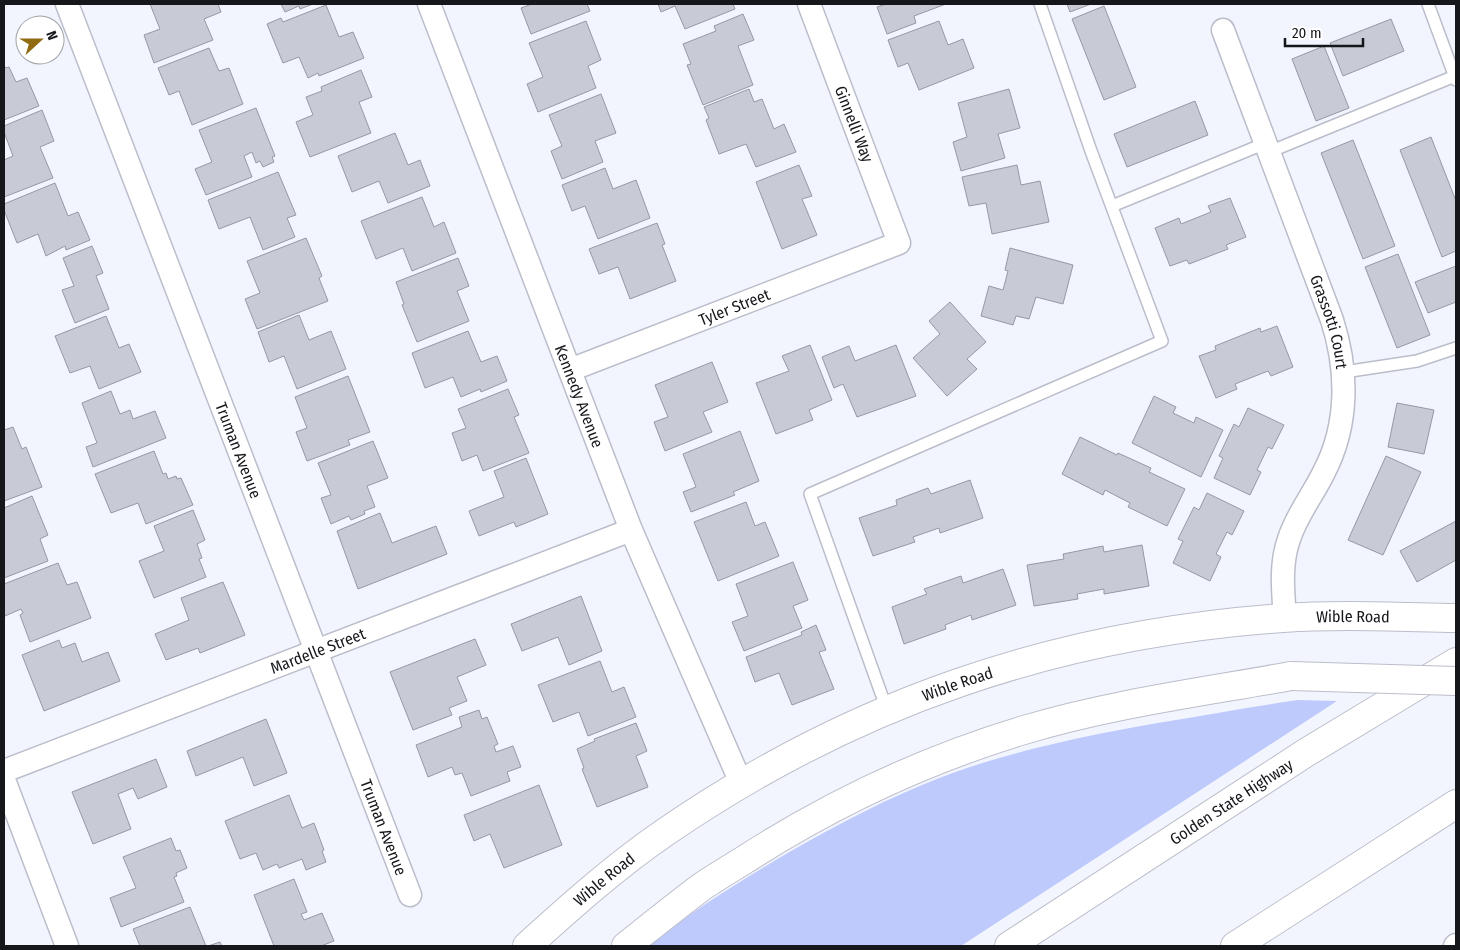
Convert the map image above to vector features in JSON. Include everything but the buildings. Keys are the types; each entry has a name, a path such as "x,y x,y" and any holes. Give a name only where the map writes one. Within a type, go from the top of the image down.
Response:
{"main road":[{"name":"Wible Road","path":"527,946 582,897 663,834 741,782 851,725 928,693 1005,667 1105,641 1187,627 1285,618 1456,618"},
{"name":"Golden State Highway","path":"1009,946 1307,752 1456,662"},
{"path":"626,946 701,888 776,839 809,820 878,785 951,755 1024,730 1120,706 1290,676 1456,682"},
{"path":"1235,946 1456,804"}],"street":[{"name":"Truman Avenue","path":"68,4 410,895"},
{"name":"Kennedy Avenue","path":"429,4 631,530 741,782"},
{"name":"Ginnelli Way","path":"809,4 899,244"},
{"name":"Grassotti Court","path":"1223,30 1332,320 1338,339 1344,372 1343,412 1336,444 1324,472 1301,511 1288,540 1282,572 1285,618"},
{"name":"Tyler Street","path":"570,370 899,244"},
{"name":"Mardelle Street","path":"4,771 631,530"},
{"path":"4,780 68,946"}],"lane":[{"path":"887,710 810,494 1162,342 1040,4"},
{"path":"1112,206 1456,78 1428,4"},
{"path":"1344,372 1417,361 1456,348"}],"shaded area":[{"path":"1298,700 1337,701 961,946 649,946 710,901 792,851 847,820 950,774 978,764 1065,741 1152,724"}]}
